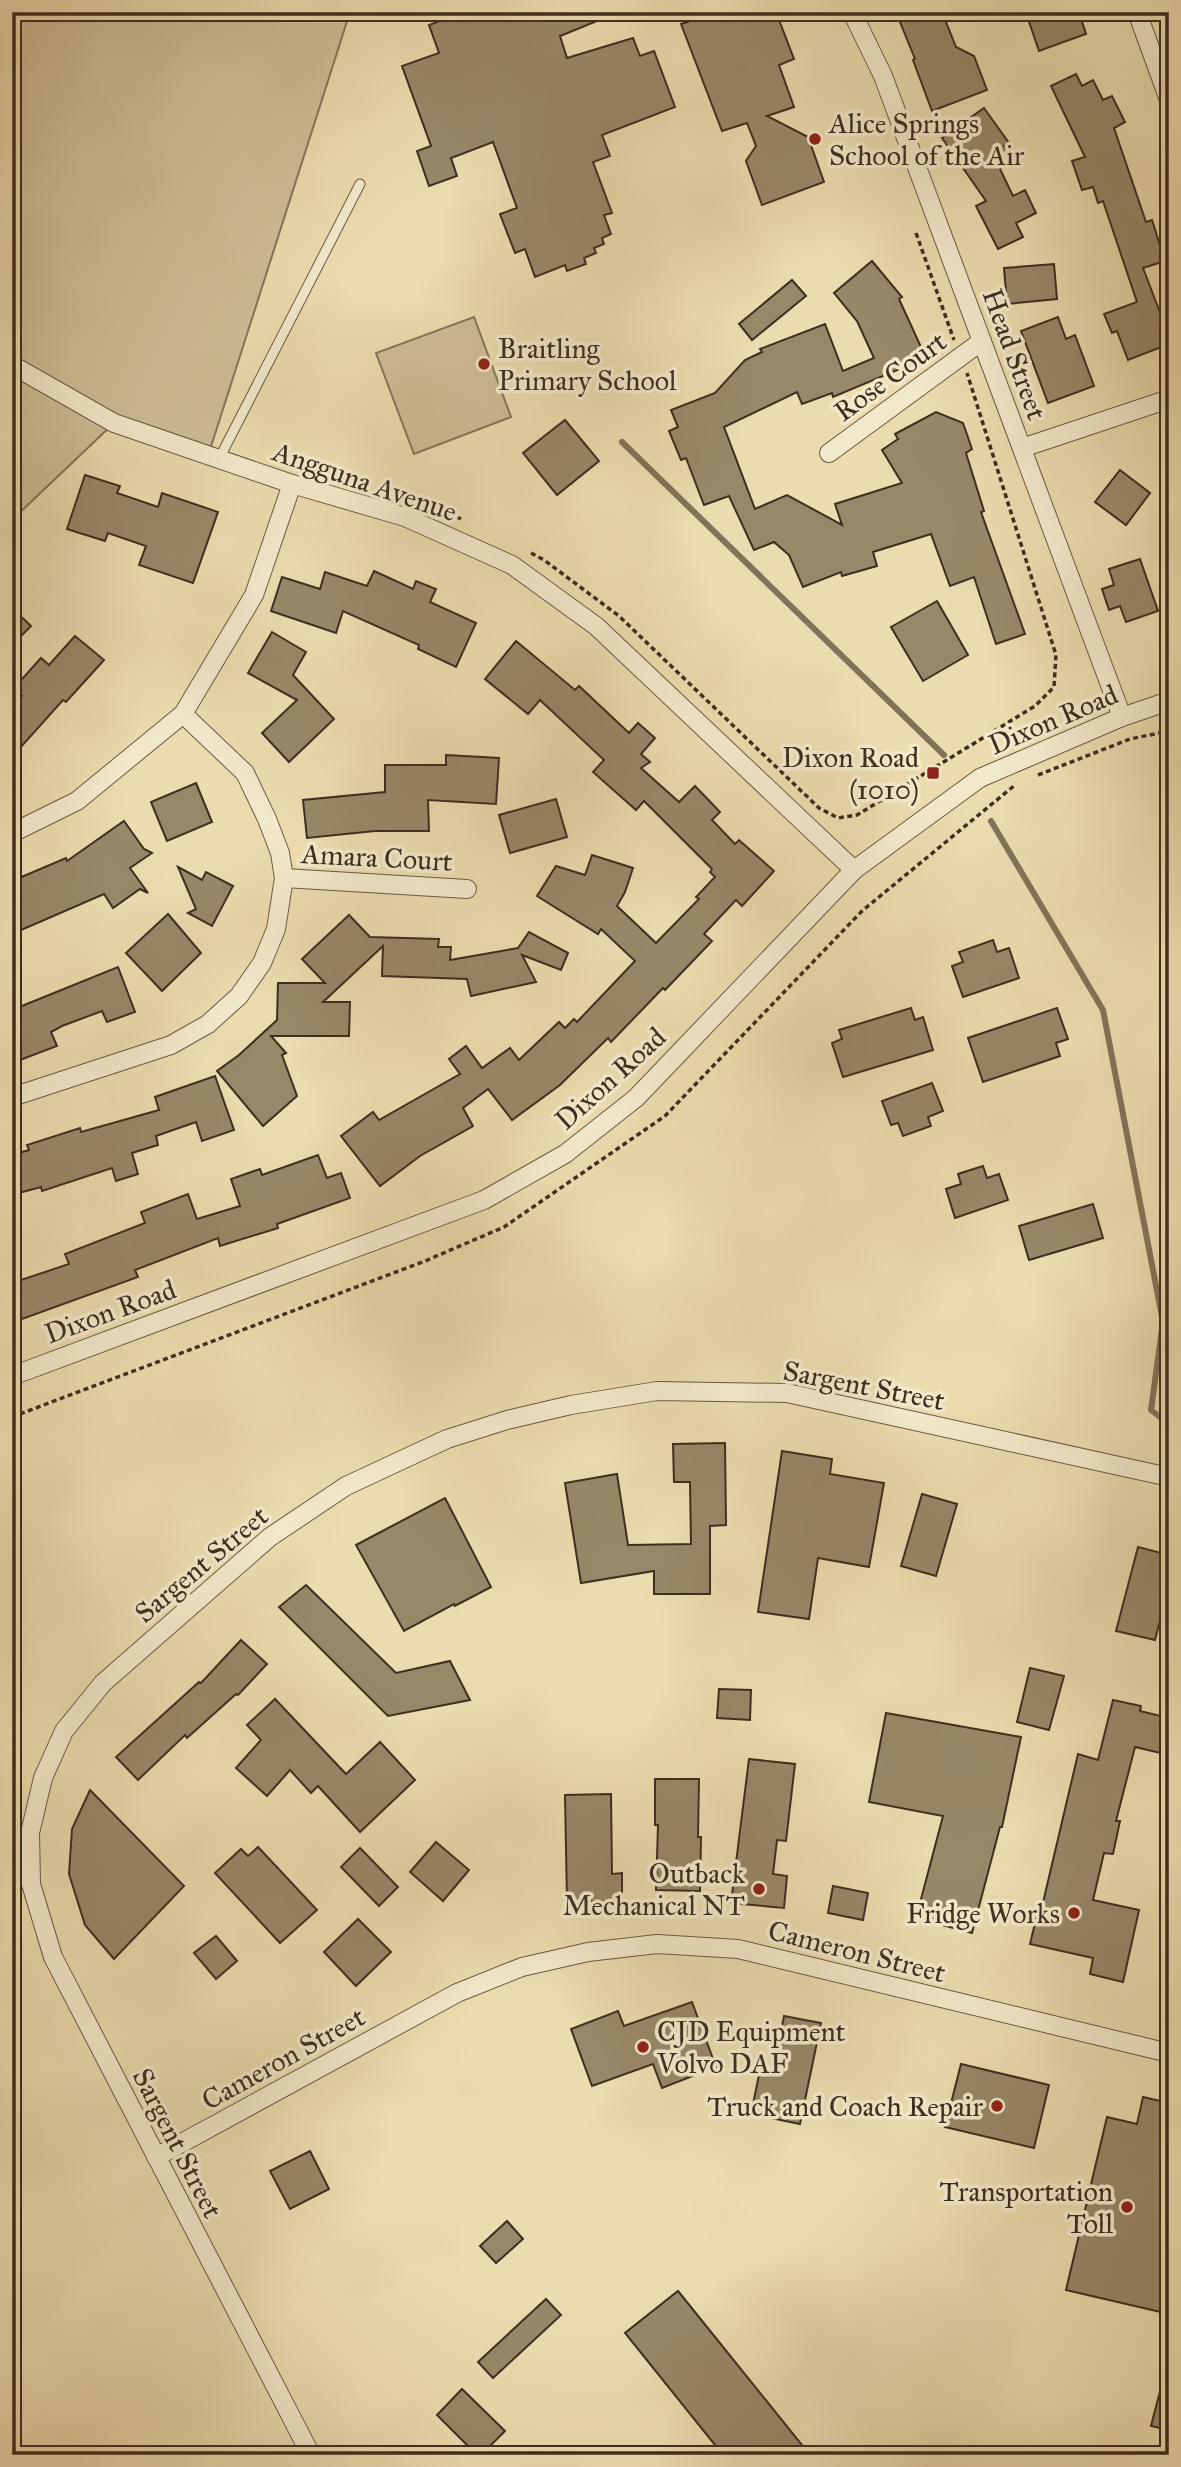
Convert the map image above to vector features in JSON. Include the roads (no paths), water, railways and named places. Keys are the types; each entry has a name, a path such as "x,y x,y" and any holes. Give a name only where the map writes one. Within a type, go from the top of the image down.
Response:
{"street":[{"name":"Head Street","path":"852,12 884,76 1122,717"},
{"path":"1137,12 1169,100"},
{"name":"Rose Court","path":"829,453 982,341"},
{"name":"Angguna Avenue","path":"12,365 114,423 292,484 405,517 512,565 596,626 854,870"},
{"path":"1022,448 1169,399"},
{"path":"12,833 77,801 183,714 254,595 292,484"},
{"name":"Dixon Road","path":"12,1376 484,1200 565,1154 636,1098 854,870 980,778 1122,717 1169,701"},
{"path":"12,1097 171,1045 208,1024 239,996 262,963 276,929 284,878 280,853 245,773 183,714"},
{"name":"Amara Court","path":"284,878 467,889"},
{"name":"Sargent Street","path":"312,2455 53,1957 31,1884 30,1833 43,1778 64,1731 103,1683 281,1529 346,1486 447,1439 507,1420 571,1405 657,1391 787,1393 1169,1477"},
{"name":"Cameron Street","path":"156,2157 457,1993 522,1967 588,1952 657,1944 738,1949 1169,2053"}],"lane":[{"path":"219,459 360,184"}],"waterway":[{"path":"622,442 944,755"},
{"path":"991,821 1103,1010 1163,1322 1151,1410 1169,1424"}],"place":[{"name":"Alice Springs School of the Air","path":"815,139"},
{"name":"Braitling Primary School","path":"484,364"},
{"name":"Dixon Road (1010)","path":"933,773"},
{"name":"Outback Mechanical NT","path":"759,1889"},
{"name":"Fridge Works","path":"1074,1913"},
{"name":"CJD Equipment Volvo DAF","path":"643,2047"},
{"name":"Truck and Coach Repair","path":"997,2106"},
{"name":"Transportation Toll","path":"1127,2207"}]}
